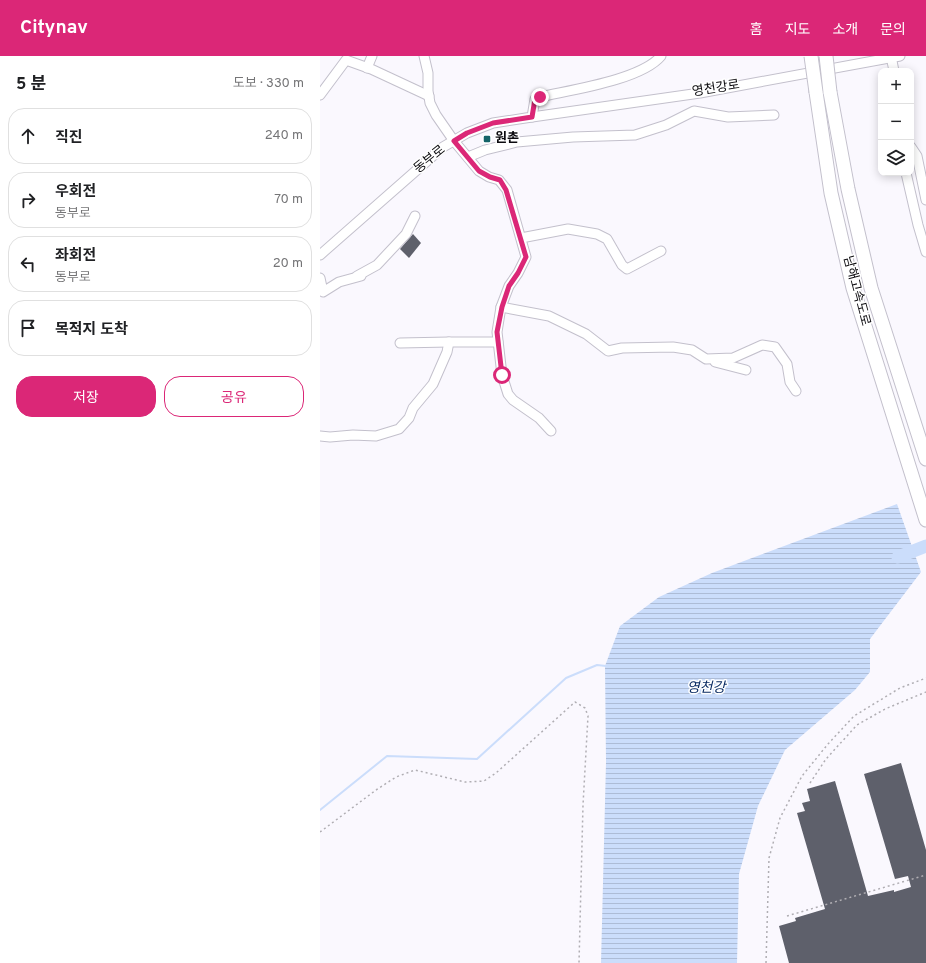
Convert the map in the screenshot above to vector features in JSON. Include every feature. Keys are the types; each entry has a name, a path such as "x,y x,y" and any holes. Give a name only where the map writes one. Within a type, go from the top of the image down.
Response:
{"highway":[{"name":"남해고속도로","path":"811,56 831,193 853,288 926,520"},
{"name":"남해고속도로","path":"826,56 830,92 848,190 871,288 926,458"}],"street":[{"path":"367,68 372,56"},
{"path":"424,56 428,73 428,96 436,115 454,141 479,171 500,180 506,190 526,257 509,286 502,307 497,332 502,375 508,394 519,406 539,418 551,431"},
{"path":"532,117 535,99 624,78 642,70 658,60 660,56"},
{"path":"894,57 894,68"},
{"name":"영천강로","path":"532,117 700,92 894,57"},
{"path":"321,90 346,60 428,96"},
{"path":"468,157 485,150 517,142 573,137 635,135 666,125 694,111 728,117 774,115"},
{"name":"동부로","path":"320,255 443,147 467,133 493,123 532,117"},
{"path":"914,152 926,200"},
{"path":"907,176 926,252"},
{"path":"320,278 323,292 339,282 357,276 377,265 406,234 415,216"},
{"path":"521,238 568,229 597,234 607,239 622,265 627,269 661,251"},
{"path":"357,276 370,275"},
{"path":"502,307 549,316 586,334 608,351 622,348 673,347 692,350 706,359 746,370"},
{"path":"320,436 376,436 399,429 409,418 413,408 433,384 447,352 449,342"},
{"path":"400,343 498,342"},
{"path":"706,359 733,358 762,345 775,347 787,364 790,382 796,391"}],"path":[{"path":"766,963 769,858 780,818 802,776 828,744 854,716 900,688 926,678"},
{"path":"810,783 826,759 857,725 885,709 926,692"},
{"path":"320,832 396,777 416,770 466,782 484,781 496,773 575,702 584,708 588,716 583,805 579,963"},
{"path":"787,916 926,875"}],"water":[{"name":"영천강","path":"897,504 921,572 870,639 870,672 855,690 785,750 758,806 739,874 737,963 601,963 606,762 605,666 620,626 659,597 712,573"}],"building":[{"path":"413,234 421,243 409,258 400,249"},
{"path":"901,763 926,850 926,963 789,963 779,926 796,921 795,918 825,909 797,813 805,811 802,803 810,801 807,789 835,781 868,896 894,890 894,892 911,887 908,876 895,879 864,774"}],"waterway":[{"name":"영천강","path":"898,557 926,546"},
{"path":"320,810 387,756 477,759 566,678 597,665 606,666"}],"place":[{"name":"원촌","path":"487,139"}],"route":[{"path":"502,375 497,332 502,307 509,286 526,257 506,190 500,180 479,171 454,141 467,133 493,123 532,117 535,99 540,97"}]}
